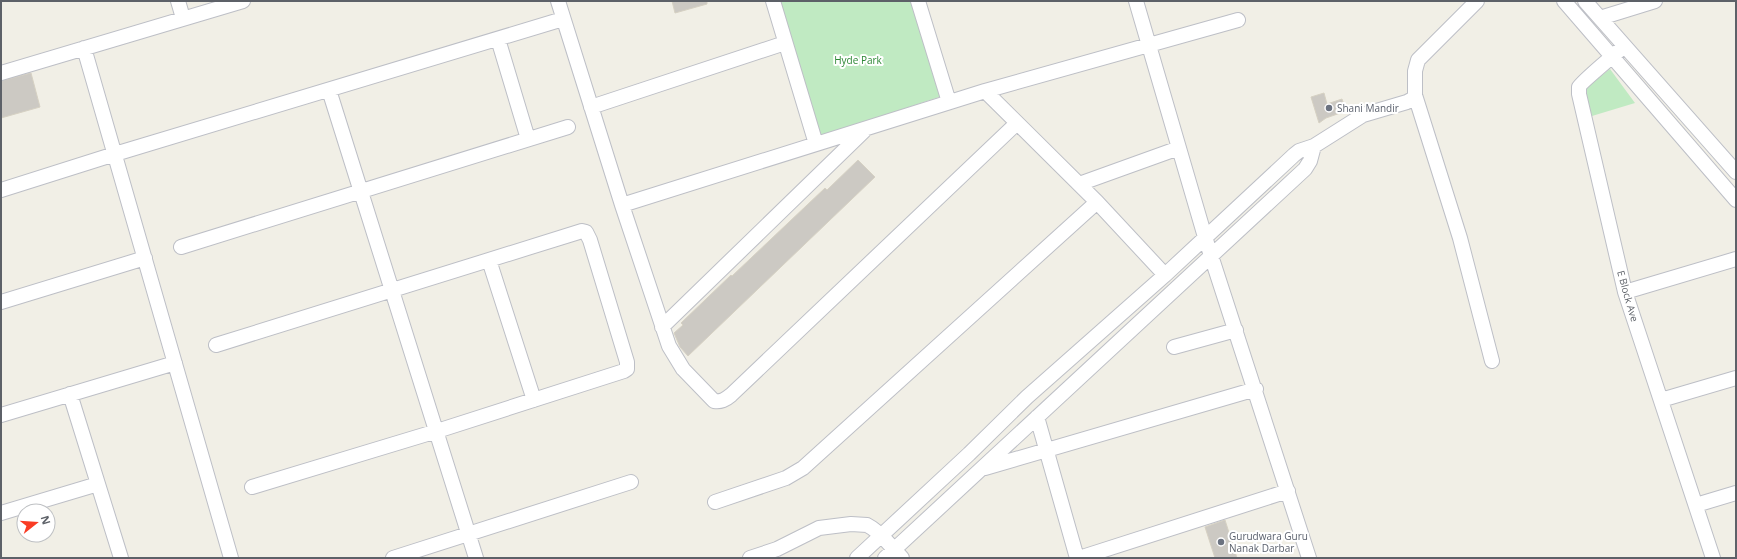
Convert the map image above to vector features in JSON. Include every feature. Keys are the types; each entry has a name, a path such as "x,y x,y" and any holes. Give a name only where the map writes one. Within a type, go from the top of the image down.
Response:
{"street":[{"path":"178,1 183,18"},
{"path":"1,73 243,1"},
{"path":"558,1 590,107 669,346 682,369 714,401 719,402 725,400 1017,123"},
{"path":"773,1 816,144"},
{"path":"918,1 949,102"},
{"path":"1136,1 1205,237 1256,389 1309,558"},
{"path":"1477,1 1418,60 1415,71 1415,95 1460,238 1492,361"},
{"path":"1564,1 1736,200"},
{"path":"1585,1 1736,172"},
{"path":"1600,18 1655,1"},
{"path":"1,190 115,154 563,19"},
{"path":"622,205 985,91 1238,20"},
{"path":"498,38 528,140"},
{"path":"590,107 785,43"},
{"name":"E Block Ave","path":"1624,46 1582,84 1579,94 1625,292 1713,558"},
{"path":"84,48 231,558"},
{"path":"330,90 476,558"},
{"path":"985,91 1097,202 1165,275"},
{"path":"857,558 969,454 1027,397 1165,275 1294,155 1299,151 1314,146 1363,115 1411,101 1415,95"},
{"path":"181,247 568,127"},
{"path":"662,327 867,128"},
{"path":"750,558 777,549 819,528 828,526 867,525 881,535 894,555 1037,417 1305,169 1310,161 1314,146"},
{"path":"1079,184 1179,148"},
{"path":"715,502 794,475 803,468 1097,202"},
{"path":"216,345 576,232 586,232 590,240 628,362 627,369 624,372 252,487"},
{"path":"1,302 145,258"},
{"path":"1625,292 1736,259"},
{"path":"489,260 534,400"},
{"path":"1174,347 1236,330"},
{"path":"1,415 175,363"},
{"path":"1661,400 1736,378"},
{"path":"982,469 1256,389"},
{"path":"70,394 121,558"},
{"path":"1037,417 1078,558 1288,491"},
{"path":"393,558 631,482"},
{"path":"1,513 98,484"},
{"path":"1696,505 1736,493"}],"green space":[{"name":"Hyde Park","path":"778,1 912,1 942,96 819,137"},
{"path":"1610,69 1635,103 1592,116 1584,89"}],"building":[{"path":"672,1 707,1 707,4 675,13"},
{"path":"31,73 40,107 1,118 1,81"},
{"name":"Shani Mandir","path":"1324,93 1327,104 1342,99 1346,111 1326,118 1319,123 1311,97"},
{"path":"858,160 875,177 688,356 680,347 674,333 683,325 681,323 825,188 827,190"},
{"name":"Gurudwara Guru Nanak Darbar","path":"1225,520 1237,558 1215,558 1205,527"}],"place":[{"name":"Shani Mandir","path":"1329,108"},
{"name":"Gurudwara Guru Nanak Darbar","path":"1221,542"}]}
